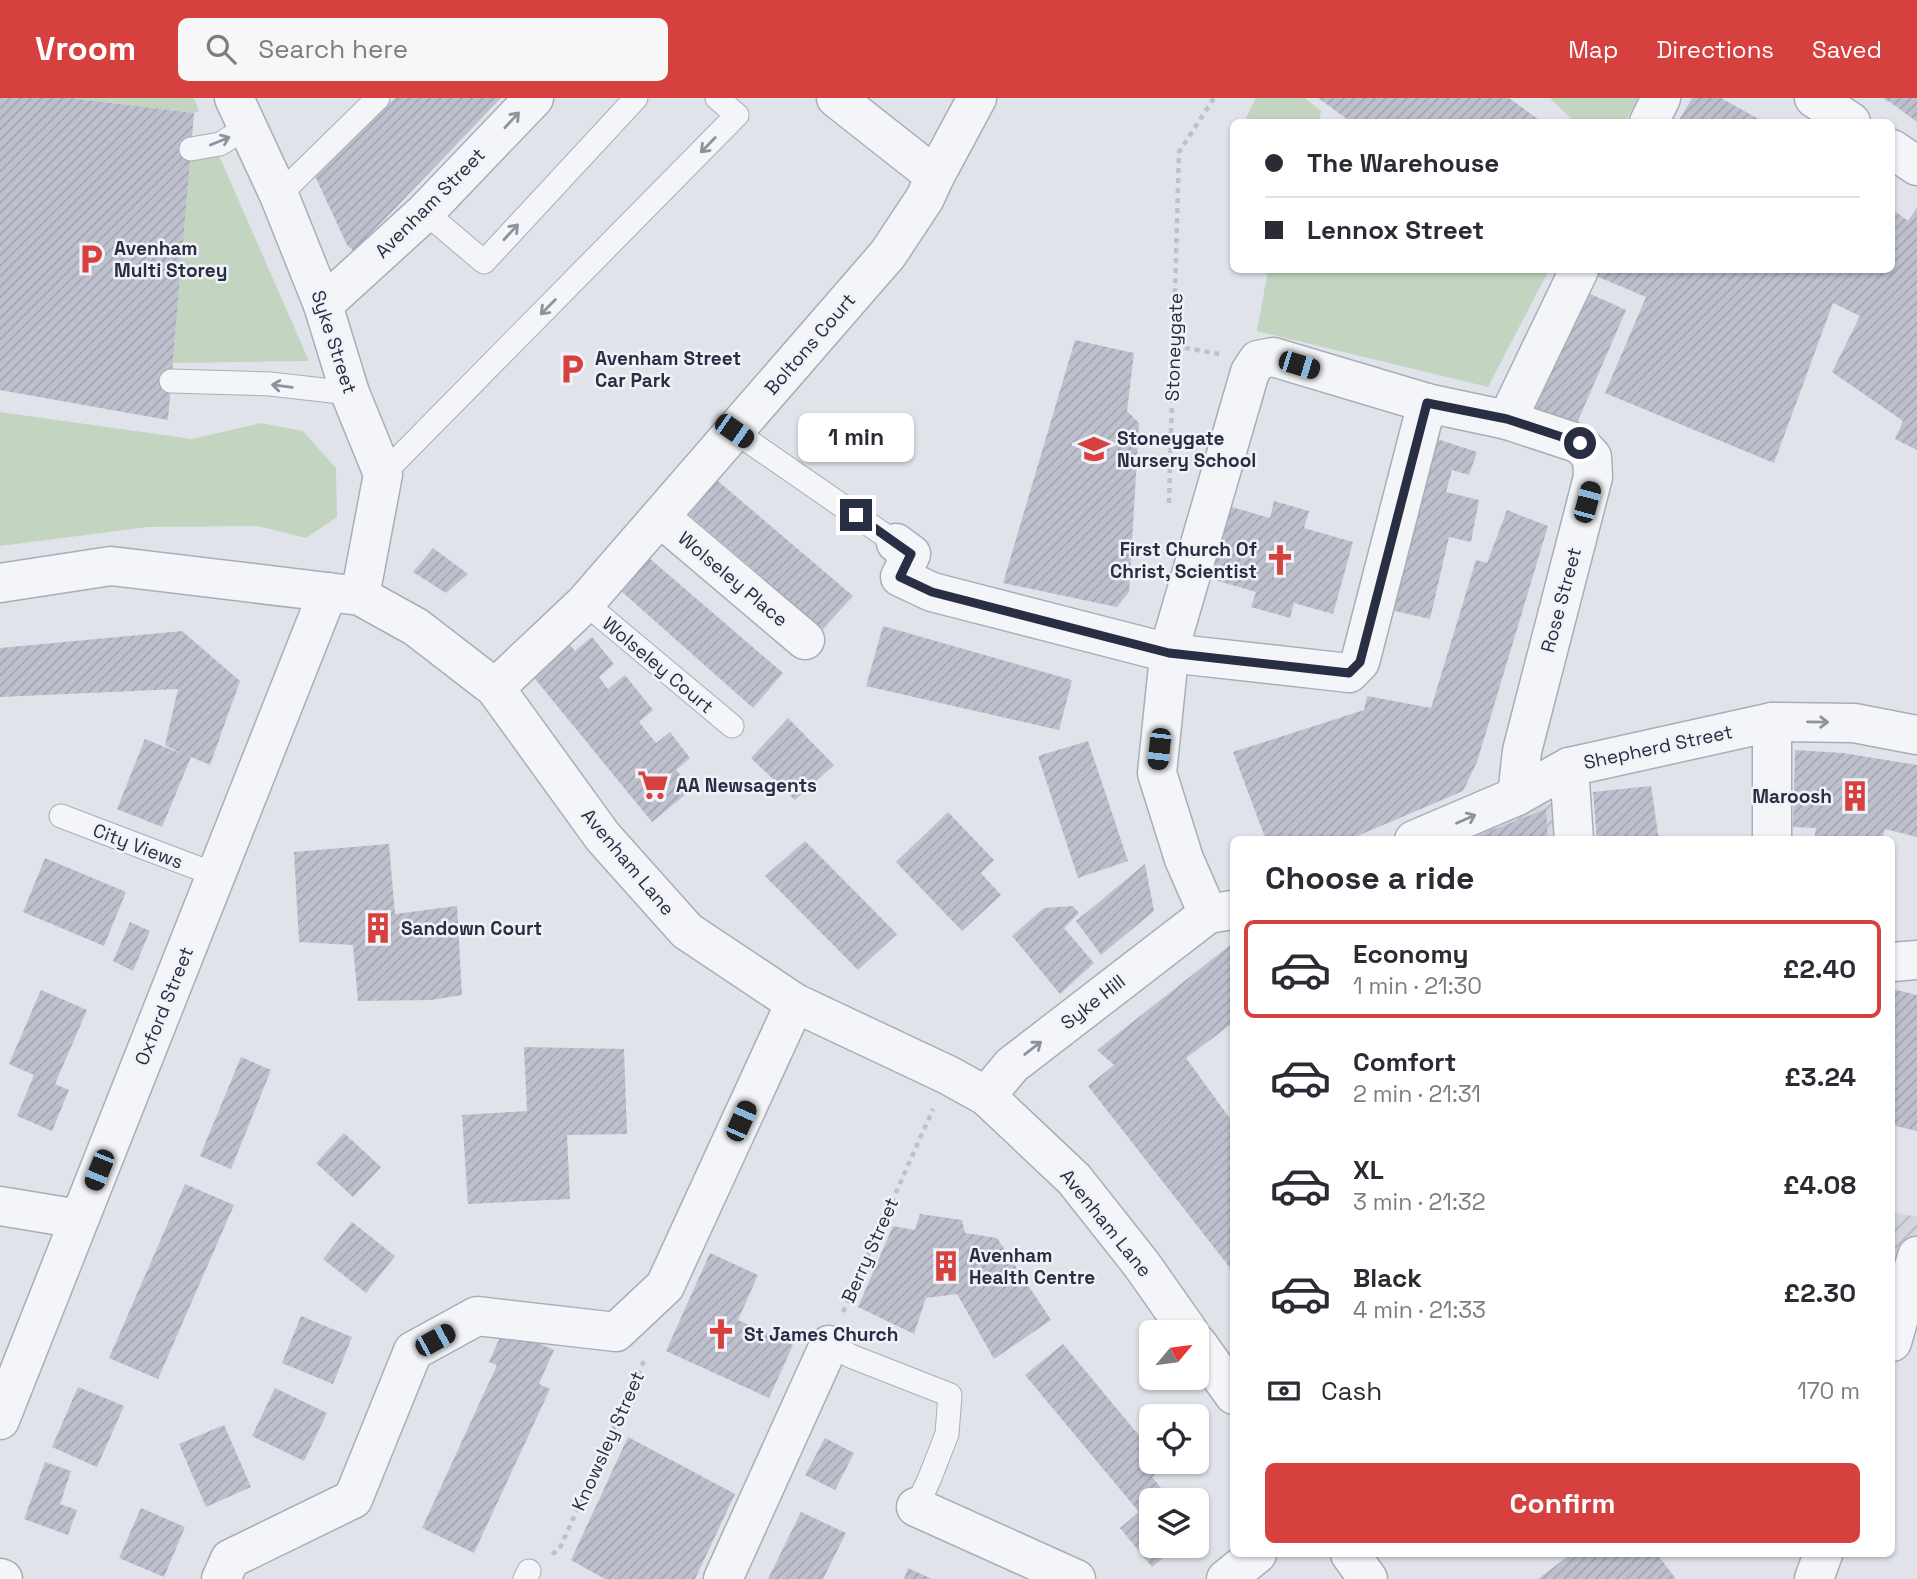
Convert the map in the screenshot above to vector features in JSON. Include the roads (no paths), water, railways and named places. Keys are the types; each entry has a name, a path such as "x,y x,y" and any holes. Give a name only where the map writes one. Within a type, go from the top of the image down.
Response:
{"street":[{"name":"Avenham Street","path":"323,304 425,212 534,98"},
{"path":"836,98 934,176"},
{"name":"Boltons Court","path":"495,688 585,603 888,254 925,198 934,176 977,98"},
{"path":"1650,119 1661,98"},
{"path":"1814,98 1847,119"},
{"name":"Syke Street","path":"241,112 279,195 323,304 349,393 383,474"},
{"path":"1895,151 1917,166"},
{"path":"1507,419 1578,273"},
{"name":"Rose Street","path":"1169,653 1250,372 1258,360 1273,358 1427,403 1507,419 1580,443 1592,457 1593,477 1522,751 1517,796"},
{"path":"896,543 911,554 900,577 932,592 1169,653 1349,673 1360,662 1427,403"},
{"path":"344,594 383,474"},
{"name":"Wolseley Place","path":"661,517 804,640"},
{"name":"Avenham Lane","path":"0,583 111,566 344,594 416,627 495,688 603,837 687,931 795,1003 948,1074 986,1096 1074,1179 1142,1265 1181,1320"},
{"name":"Oxford Street","path":"0,1420 216,875 344,594"},
{"path":"1169,653 1157,773 1184,859 1221,912"},
{"path":"1772,722 1772,836"},
{"name":"Shepherd Street","path":"1423,836 1517,796 1569,767 1772,722 1854,723 1917,735"},
{"path":"1569,767 1574,836"},
{"name":"Syke Hill","path":"986,1096 1012,1065 1221,912"},
{"path":"1895,962 1917,960"},
{"path":"221,1579 230,1559 352,1499 413,1351 477,1316 631,1341 665,1286 795,1003"},
{"path":"0,1206 79,1219"},
{"path":"1895,1332 1917,1256"},
{"path":"723,1579 829,1345"},
{"path":"1209,1360 1230,1389"},
{"path":"916,1507 1076,1579"},
{"path":"1226,1579 1254,1557"},
{"path":"1352,1557 1368,1579"},
{"path":"1814,1579 1822,1557"}],"lane":[{"path":"279,195 379,98"},
{"path":"425,212 484,262 636,98"},
{"path":"383,474 737,115 717,98"},
{"path":"191,149 220,144 241,112"},
{"path":"171,381 270,384 349,393"},
{"path":"734,431 896,543"},
{"name":"Wolseley Court","path":"585,603 732,726"},
{"name":"City Views","path":"61,816 216,875"},
{"path":"829,1345 950,1395 947,1434 916,1507"}],"place":[{"name":"Avenham Multi Storey","path":"91,259"},
{"name":"Avenham Street Car Park","path":"572,369"},
{"name":"Stoneygate Nursery School","path":"1094,449"},
{"name":"First Church Of Christ, Scientist","path":"1280,560"},
{"name":"AA Newsagents","path":"653,785"},
{"name":"Maroosh","path":"1855,796"},
{"name":"Sandown Court","path":"378,928"},
{"name":"Avenham Health Centre","path":"946,1266"},
{"name":"St James Church","path":"721,1334"}]}
